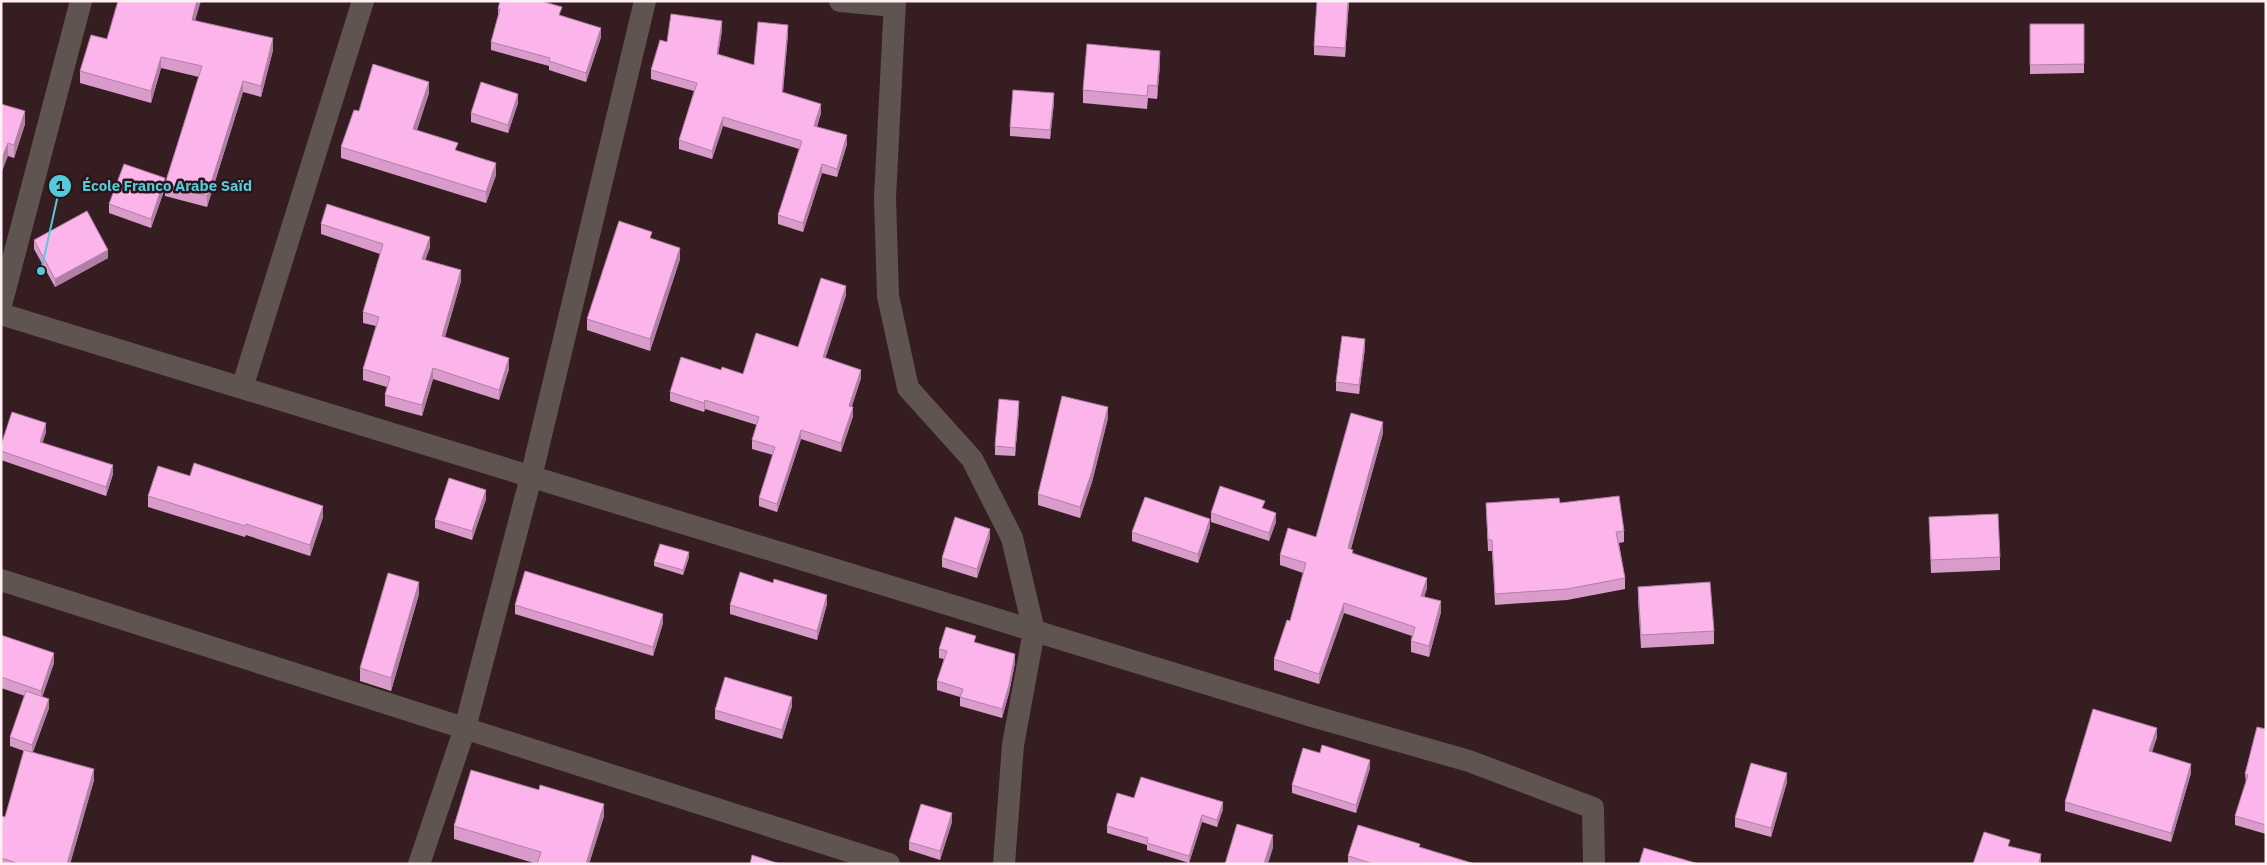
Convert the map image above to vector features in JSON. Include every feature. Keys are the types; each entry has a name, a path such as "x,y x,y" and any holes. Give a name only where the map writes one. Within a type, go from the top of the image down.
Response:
{"street":[{"path":"1,305 81,1"},
{"path":"242,388 363,1"},
{"path":"420,864 465,728 531,477 645,1"},
{"path":"840,1 894,3 885,198 888,286 908,388 972,459 1012,538 1034,631 1013,745 1004,864"},
{"path":"1,314 1322,719 1469,761 1593,808 1594,864"},
{"path":"1,580 889,864"}],"building":[{"path":"118,1 197,1 192,20 273,38 261,86 243,81 207,196 165,184 202,66 161,57 151,91 80,71 91,35 107,39"},
{"path":"500,1 541,1 562,7 559,15 601,28 586,73 549,61 550,58 491,42 500,9 498,9"},
{"path":"1317,1 1348,1 1345,48 1314,46"},
{"path":"671,14 722,21 717,54 754,65 758,22 788,25 782,92 821,104 814,126 847,135 837,169 822,164 803,223 778,215 802,141 723,117 712,151 679,140 697,83 651,70 660,40 667,42"},
{"path":"2030,24 2084,24 2084,64 2030,65"},
{"path":"1087,44 1160,51 1157,86 1148,85 1147,96 1083,90"},
{"path":"373,64 429,82 413,129 458,143 455,150 496,163 486,192 341,147 354,110 359,111"},
{"path":"481,82 518,94 508,125 471,113"},
{"path":"1013,90 1054,93 1050,130 1010,127"},
{"path":"1,104 25,111 14,145 8,143 1,161"},
{"path":"124,164 165,178 151,219 109,204"},
{"path":"327,204 430,237 422,259 461,270 442,336 509,358 499,390 433,368 422,405 385,395 390,377 363,369 379,317 363,312 383,244 321,224"},
{"path":"87,211 108,250 55,279 34,240"},
{"path":"619,221 652,232 650,238 680,248 650,339 587,319"},
{"path":"821,278 846,286 823,357 861,370 849,406 853,407 841,443 801,430 777,504 759,498 775,447 752,440 759,417 705,400 704,403 670,392 681,357 721,370 722,367 743,374 756,333 798,347"},
{"path":"1342,336 1365,339 1359,385 1336,382"},
{"path":"1062,396 1108,407 1092,471 1080,507 1038,494"},
{"path":"999,399 1019,401 1015,448 995,446"},
{"path":"12,412 46,423 40,442 113,465 106,487 1,451 1,445"},
{"path":"1351,413 1383,422 1348,548 1353,550 1352,553 1427,578 1421,596 1441,601 1429,646 1411,641 1415,627 1344,603 1319,674 1274,659 1287,620 1290,621 1306,563 1280,555 1288,528 1316,537"},
{"path":"194,463 323,506 310,545 246,524 245,526 148,496 158,466 190,476"},
{"path":"449,478 486,490 472,531 435,520"},
{"path":"1220,486 1265,501 1262,508 1276,513 1269,533 1211,513"},
{"path":"1619,496 1624,531 1616,532 1625,578 1567,589 1495,594 1492,540 1488,540 1486,503 1559,498 1560,503"},
{"path":"1145,497 1210,519 1198,554 1132,532"},
{"path":"1998,514 2000,557 1931,560 1929,517"},
{"path":"955,517 990,529 977,569 942,558"},
{"path":"660,544 689,552 683,570 654,562"},
{"path":"525,571 663,614 653,647 515,605"},
{"path":"740,572 773,583 774,579 827,595 817,631 730,605"},
{"path":"388,573 419,582 391,678 360,668"},
{"path":"1710,582 1714,631 1641,635 1638,587"},
{"path":"946,627 976,636 974,642 1015,654 1002,709 960,697 963,689 937,681 947,651 939,649"},
{"path":"1,635 54,653 41,691 1,677"},
{"path":"725,677 792,697 782,730 715,710"},
{"path":"26,691 49,699 32,745 10,737"},
{"path":"2093,709 2157,728 2149,751 2191,764 2171,833 2065,802"},
{"path":"2257,727 2266,729 2266,825 2235,816 2248,775 2245,774"},
{"path":"1322,745 1370,760 1356,805 1292,785 1303,748 1320,753"},
{"path":"24,750 94,769 67,864 20,864 1,858 1,816 5,817"},
{"path":"1751,763 1787,773 1771,828 1735,818"},
{"path":"471,770 539,790 540,785 604,804 586,864 537,864 541,852 454,826"},
{"path":"1141,777 1223,802 1217,820 1202,815 1189,856 1147,843 1148,838 1107,826 1117,793 1134,798"},
{"path":"921,804 952,813 940,851 909,842"},
{"path":"1237,824 1273,835 1264,864 1225,864"},
{"path":"1358,825 1420,844 1419,847 1475,864 1374,864 1348,856"},
{"path":"1984,832 2010,840 2008,846 2041,854 2039,864 1973,864"},
{"path":"1644,848 1699,864 1639,864"},
{"path":"752,855 780,864 750,864"}],"place":[{"name":"École Franco Arabe Saïd","path":"41,271"}]}
